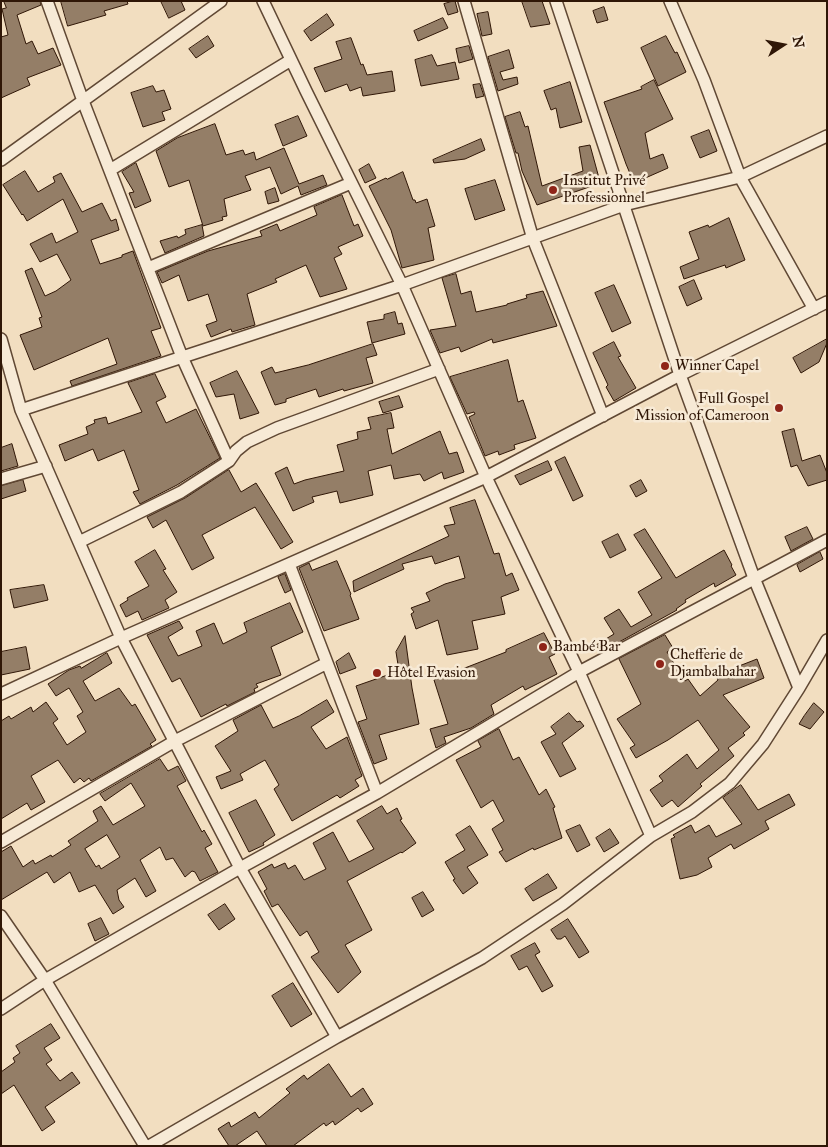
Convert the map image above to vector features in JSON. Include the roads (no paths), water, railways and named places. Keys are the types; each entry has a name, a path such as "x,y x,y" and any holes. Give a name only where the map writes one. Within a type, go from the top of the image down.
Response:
{"street":[{"path":"47,1 83,101 182,357 229,461"},
{"path":"1,160 221,1"},
{"path":"263,1 402,285 486,476 579,672 651,836"},
{"path":"464,1 533,239 603,416"},
{"path":"556,1 680,375 754,578 799,688"},
{"path":"670,1 704,80 740,177 814,309"},
{"path":"110,170 291,60"},
{"path":"21,410 402,285 624,205 740,177 827,136"},
{"path":"148,268 351,183"},
{"path":"1,694 121,638 486,476 680,375 827,302"},
{"path":"1,338 21,410 121,638 240,868 337,1037"},
{"path":"79,542 181,492 229,461 236,451 247,442 277,428 438,369"},
{"path":"1,479 46,466"},
{"path":"1,1009 45,980 240,868 377,793 579,672 827,540"},
{"path":"289,564 377,793"},
{"path":"1,916 45,980 147,1146 337,1037 482,958 563,904 651,836 692,812 730,783 763,744 827,640"},
{"path":"1,842 175,741 327,663"}],"place":[{"name":"Institut Privé Professionnel","path":"553,190"},
{"name":"Winner Capel","path":"665,366"},
{"name":"Full Gospel Mission of Cameroon","path":"779,408"},
{"name":"Bambé Bar","path":"543,647"},
{"name":"Chefferie de Djambalbahar","path":"660,664"},
{"name":"Hôtel Evasion","path":"377,673"}]}
